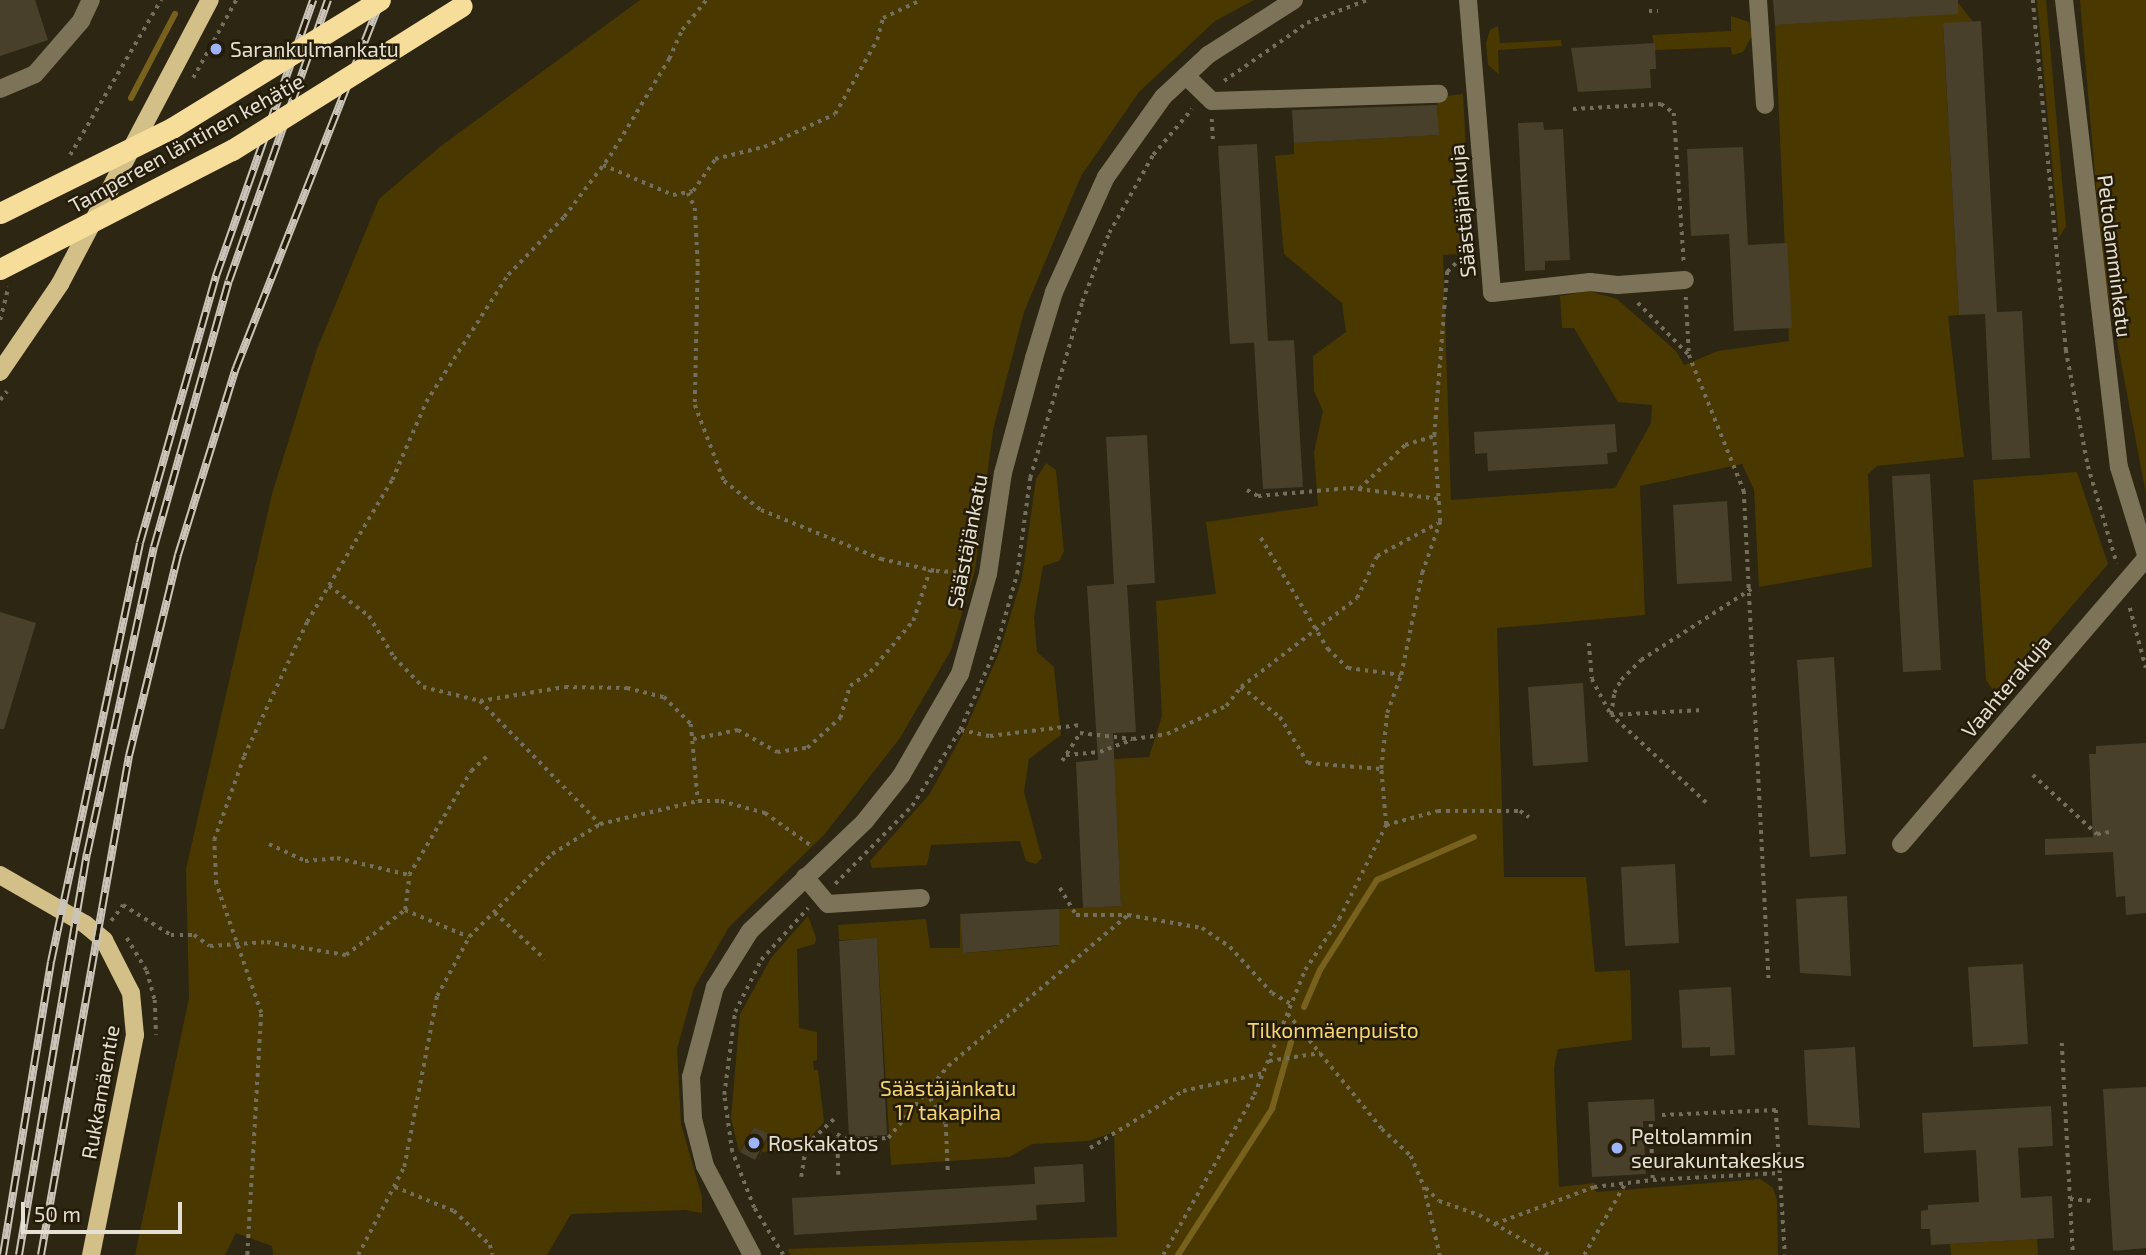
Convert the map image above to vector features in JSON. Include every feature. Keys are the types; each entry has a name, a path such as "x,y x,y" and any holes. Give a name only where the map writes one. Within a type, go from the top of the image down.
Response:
{"highway":[{"name":"Tampereen läntinen kehätie","path":"0,213 172,128 380,0"},
{"name":"Tampereen läntinen kehätie","path":"0,269 232,150 462,6"}],"main road":[{"path":"0,372 60,284 210,0"},
{"name":"Rukkamäentie","path":"0,875 85,923 104,940 131,993 135,1035 91,1255"}],"street":[{"path":"0,89 35,74 81,21 91,0"},
{"name":"Säästäjänkatu","path":"752,1255 731,1222 702,1155 691,1077 715,987 751,930 865,821 901,776 960,674 988,574 1003,473 1054,292 1120,155 1146,116 1186,76 1241,32 1294,0"},
{"name":"Säästäjänkuja","path":"1468,0 1492,293 1590,282 1618,285"},
{"path":"1758,0 1765,106"},
{"name":"Peltolamminkatu","path":"2064,0 2119,467 2146,557"},
{"path":"1186,76 1212,108 1439,94"},
{"path":"1618,285 1685,280"},
{"name":"Vaahterakuja","path":"1901,844 2146,557"},
{"path":"805,877 828,904 921,898"}],"path":[{"path":"197,71 236,0"},
{"path":"247,1255 261,1013 216,884 214,840 244,757 329,586 392,480 426,402 500,287 564,217 603,165 669,59 682,30 706,0"},
{"path":"603,165 673,195 688,193 715,159 764,147 835,114 877,40 883,18 921,0"},
{"path":"2033,0 2066,350 2088,466 2146,668"},
{"path":"1649,12 1658,11"},
{"path":"1573,109 1661,104 1674,113 1689,355 1744,491 1769,979"},
{"path":"1212,108 1213,141"},
{"path":"688,193 695,208 698,252 695,405 724,481 761,510 881,559 930,570 988,574"},
{"path":"1163,1255 1264,1073 1305,970 1339,919 1386,825 1381,769 1387,713 1401,675 1422,573 1440,522 1434,436 1447,272 1460,255 1488,239"},
{"path":"1618,285 1689,355"},
{"path":"1359,489 1405,445 1434,436"},
{"path":"1247,490 1258,496 1359,489 1440,499"},
{"path":"1066,755 1100,752 1133,739 1167,734 1200,722 1226,706 1241,687 1357,598 1377,556 1440,522"},
{"path":"1261,538 1317,630 1348,668 1401,675"},
{"path":"692,739 738,730 777,752 807,748 839,718 850,685 870,672 914,621 930,570"},
{"path":"329,586 369,616 394,657 423,687 480,701 565,687 627,688 664,697 691,723 698,801"},
{"path":"1611,715 1617,685 1632,668 1751,589"},
{"path":"1588,643 1592,679 1611,715 1706,803"},
{"path":"1241,687 1280,718 1308,763 1381,769"},
{"path":"480,701 600,824"},
{"path":"1611,715 1703,710"},
{"path":"960,730 990,736 1080,725"},
{"path":"1062,761 1080,733 1133,739"},
{"path":"111,921 123,905 171,935 194,935 210,946 267,942 346,955 405,910 409,875 456,803 471,771 487,756"},
{"path":"2033,775 2097,834 2109,832"},
{"path":"358,1255 404,1167 438,996 469,937 552,854 600,824 698,801 721,801 765,813 827,856 854,869"},
{"path":"1386,825 1438,811 1520,811 1529,817"},
{"path":"269,844 305,860 337,859 409,875"},
{"path":"1060,888 1076,915 1128,915 1202,928 1230,947 1272,993 1291,1004"},
{"path":"405,910 469,937"},
{"path":"495,913 545,959"},
{"path":"838,1175 837,1134 848,1140 888,1138 926,1090 1059,968 1128,915"},
{"path":"1287,1013 1382,1129 1411,1156 1424,1187 1440,1255"},
{"path":"2062,1043 2073,1255"},
{"path":"1269,1061 1320,1053"},
{"path":"1090,1148 1183,1091 1264,1073"},
{"path":"926,1090 946,1124 948,1171"},
{"path":"1662,1115 1776,1110 1785,1255"},
{"path":"801,1177 806,1145 836,1117"},
{"path":"1651,1124 1653,1180"},
{"path":"1495,1224 1594,1187 1653,1180 1780,1173"},
{"path":"1584,1255 1625,1184"},
{"path":"394,1187 454,1211 490,1245 493,1255"},
{"path":"1424,1187 1439,1201 1495,1224 1549,1255"},
{"path":"2070,1199 2093,1200"}],"green space":[{"path":"640,0 1254,0 1215,21 1139,92 1081,176 1024,312 993,430 975,570 951,650 900,738 824,835 729,927 694,988 677,1049 681,1124 702,1197 702,1213 685,1210 571,1214 547,1255 273,1255 272,1246 236,1233 225,1255 135,1255 189,998 186,869 272,494 317,349 379,199 441,146"},
{"name":"Tilkonmäenpuisto","path":"1956,0 1973,22 1943,24 1959,315 1948,316 1964,457 1877,466 1868,474 1872,567 1759,587 1754,490 1742,464 1640,486 1645,615 1497,628 1504,877 1586,877 1595,972 1630,970 1632,1040 1558,1049 1554,1068 1559,1187 1595,1183 1596,1192 1760,1179 1773,1188 1777,1200 1778,1255 791,1255 787,1249 1117,1237 1114,1132 1089,1141 1032,1144 1009,1157 891,1165 877,939 839,940 838,925 926,919 930,948 960,948 960,914 963,953 1058,946 1059,909 1121,906 1114,759 1149,757 1162,716 1156,601 1216,594 1206,522 1318,506 1314,452 1323,411 1314,391 1313,356 1346,332 1342,303 1284,254 1275,156 1294,154 1294,143 1438,135 1437,97 1463,94 1471,242 1457,254 1443,255 1451,500 1615,488 1651,423 1652,405 1618,402 1574,328 1562,328 1560,296 1589,291 1617,299 1676,351 1684,365 1718,351 1789,341 1775,25 1932,15"},
{"path":"2037,0 2046,0 2066,226 2059,238"},
{"path":"2080,0 2146,0 2146,494 2103,267"},
{"path":"1731,16 1749,22 1752,36 1743,52 1732,55 1731,47 1655,50 1652,35 1731,31"},
{"path":"1498,26 1500,43 1561,40 1562,46 1498,50 1499,74 1488,65 1486,43 1490,30"},
{"path":"1046,463 1056,470 1064,551 1059,561 1043,566 1034,617 1037,652 1054,667 1061,735 1029,759 1024,792 1042,858 1036,864 1026,861 1020,841 931,845 927,865 872,868 870,861 929,795 966,728 999,653 1022,578 1036,479"},
{"path":"2077,472 2108,564 1996,694 1986,680 1973,480"},
{"path":"808,916 816,938 815,944 797,949 799,1028 817,1032 817,1060 813,1061 814,1070 818,1070 824,1122 800,1149 762,1152 755,1166 769,1135 754,1127 739,1152 731,1118 740,1014 771,958"},
{"path":"2037,1239 2038,1255 1951,1255 1950,1244"}],"building":[{"path":"0,0 35,0 48,40 0,56"},
{"path":"1773,0 1958,0 1958,14 1775,25"},
{"path":"1981,21 1997,312 2022,311 2030,458 1992,460 1985,314 1959,315 1943,23"},
{"path":"1655,43 1656,69 1650,69 1651,88 1578,92 1571,48"},
{"path":"1437,105 1439,135 1294,143 1292,110"},
{"path":"1543,122 1544,130 1563,129 1570,260 1545,261 1545,270 1525,271 1518,123"},
{"path":"1257,144 1268,341 1294,340 1303,487 1263,489 1254,343 1230,344 1218,146"},
{"path":"1743,147 1748,245 1787,243 1792,328 1734,331 1729,234 1691,236 1687,149"},
{"path":"1615,424 1617,452 1607,453 1608,464 1488,471 1487,453 1475,454 1474,432"},
{"path":"1147,435 1155,583 1127,585 1136,732 1113,733 1121,906 1083,908 1076,762 1098,760 1087,586 1114,584 1106,437"},
{"path":"1930,474 1941,670 1903,672 1892,476"},
{"path":"1727,501 1732,581 1677,584 1673,505"},
{"path":"0,612 36,623 4,729 0,729"},
{"path":"1834,657 1846,854 1810,857 1797,660"},
{"path":"1583,683 1588,762 1533,766 1528,687"},
{"path":"2146,743 2146,913 2126,915 2125,896 2116,897 2113,852 2045,855 2045,839 2093,837 2089,754 2096,754 2096,746"},
{"path":"1675,864 1679,943 1625,946 1621,867"},
{"path":"1847,896 1851,976 1800,973 1796,899"},
{"path":"1059,909 1059,945 963,953 960,914"},
{"path":"877,938 887,1135 849,1137 839,941"},
{"path":"2023,964 2028,1044 1973,1047 1968,967"},
{"path":"1731,987 1735,1055 1710,1056 1710,1047 1682,1048 1679,990"},
{"path":"1855,1047 1860,1128 1808,1125 1804,1050"},
{"path":"2146,1087 2146,1248 2113,1251 2103,1089"},
{"name":"Peltolammin seurakuntakeskus","path":"1654,1099 1655,1121 1643,1121 1646,1174 1592,1177 1588,1102"},
{"path":"2051,1106 2053,1146 2018,1148 2021,1198 2052,1196 2054,1238 1931,1245 1930,1229 1921,1229 1921,1211 1928,1210 1928,1205 1979,1202 1976,1150 1924,1153 1922,1113"},
{"name":"Roskakatos","path":"754,1127 769,1134 755,1160 740,1152"},
{"path":"1083,1164 1085,1202 1036,1205 1037,1220 794,1235 792,1198 1035,1184 1034,1167"}],"waterway":[{"path":"131,98 175,14"},
{"path":"1304,1007 1320,970 1377,880 1474,837"},
{"path":"1178,1255 1272,1109 1291,1042"}],"railway":[{"path":"3,1255 51,962 140,543 216,276 313,0"},
{"path":"19,1255 87,854 154,547 229,281 328,0"},
{"path":"41,1255 129,756 178,555 236,368 381,0"}],"place":[{"name":"Sarankulmankatu","path":"216,49"},
{"name":"Roskakatos","path":"754,1143"},
{"name":"Peltolammin seurakuntakeskus","path":"1617,1148"}],"park label":[{"name":"Säästäjänkatu 17 takapiha","path":"948,1100"}]}
